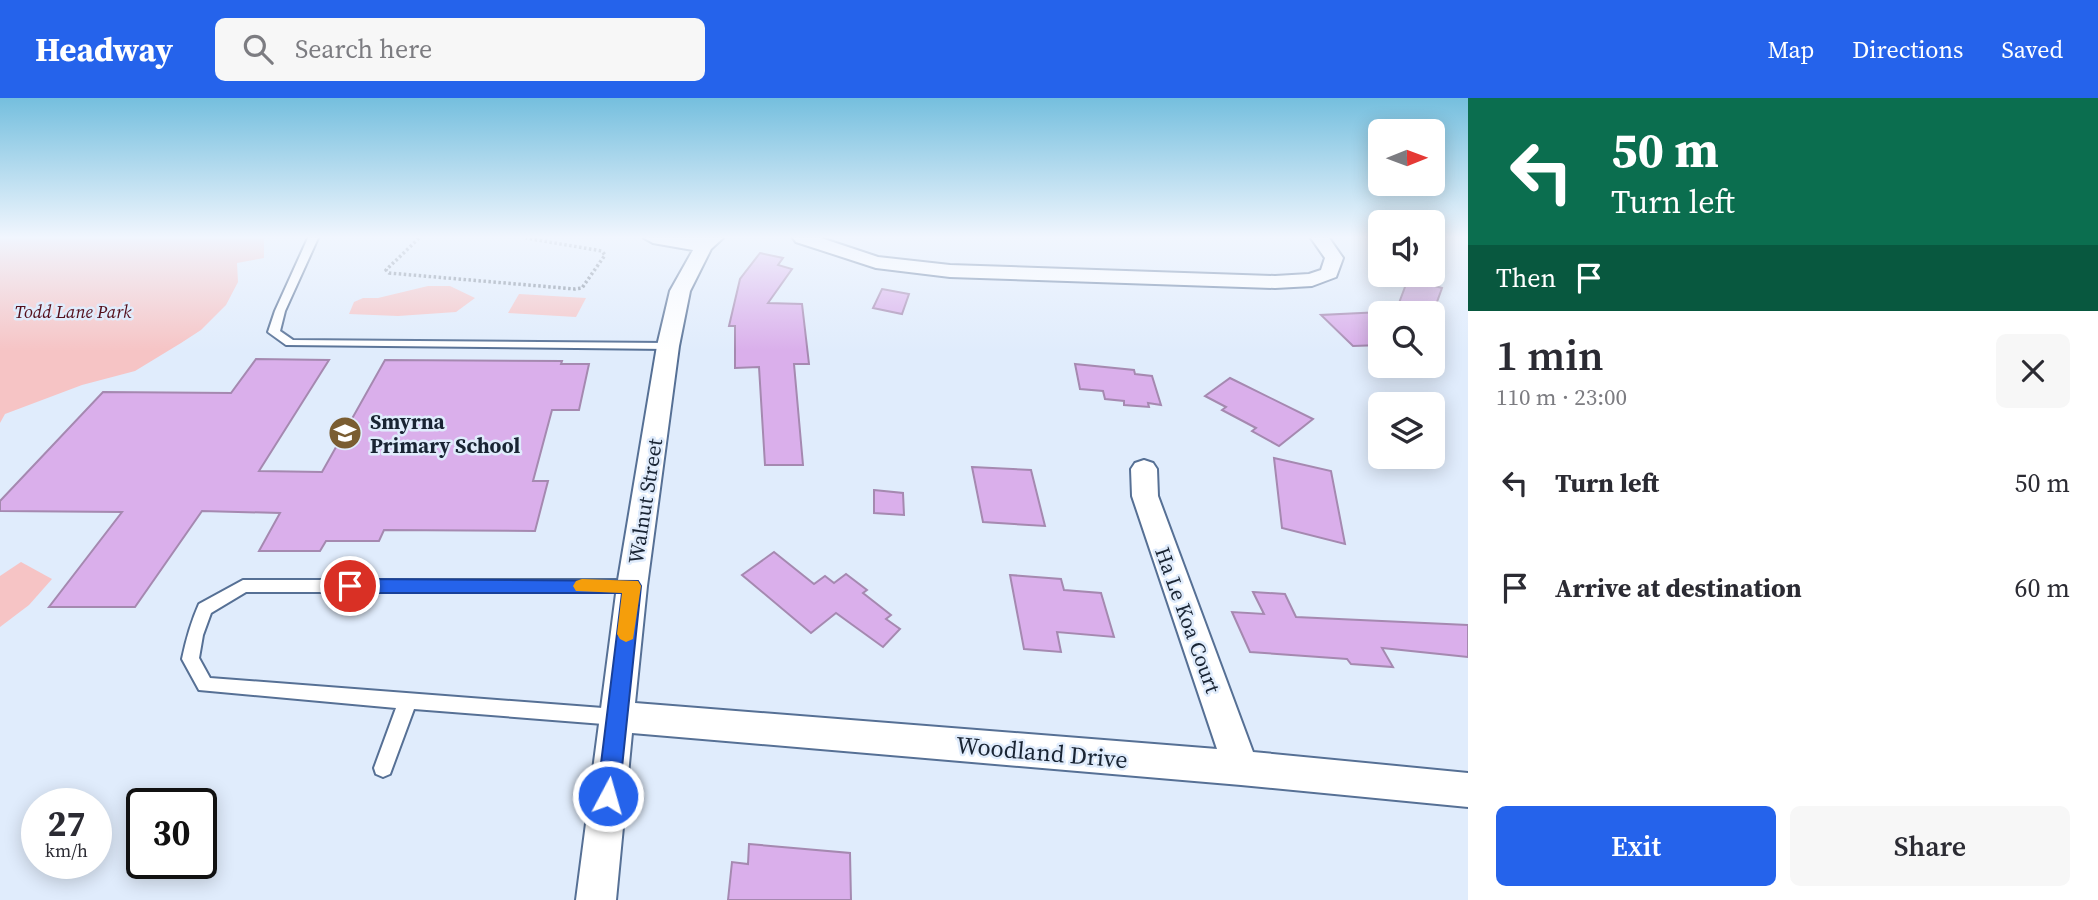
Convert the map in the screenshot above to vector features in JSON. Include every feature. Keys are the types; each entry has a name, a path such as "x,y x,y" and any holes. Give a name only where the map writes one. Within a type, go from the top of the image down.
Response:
{"street":[{"name":"Walnut Street","path":"596,900 632,586 668,346 680,290 689,275"},
{"path":"1081,275 1275,282 1312,280 1323,275"},
{"name":"Ha Le Koa Court","path":"1144,469 1144,496 1241,768"},
{"name":"Woodland Drive","path":"616,718 1241,768 1468,790"}],"lane":[{"path":"296,275 274,332 290,343 668,346"},
{"path":"616,718 205,685 190,659 195,635 205,609 243,586 632,586"},
{"path":"383,768 408,700"}],"path":[{"path":"417,275 575,289 582,288 591,275"}],"green space":[{"name":"Todd Lane Park","path":"0,275 238,275 238,282 226,305 201,330 181,343 135,371 82,385 5,414 0,423"},
{"path":"428,286 450,286 475,298 456,312 398,316 349,314 354,302 363,298 378,298"},
{"path":"519,294 586,298 576,317 508,313"},
{"path":"21,562 52,579 29,605 0,627 0,576"}],"building":[{"path":"743,275 787,275 768,303 802,304 809,364 794,364 803,465 765,465 759,367 735,368 735,326 729,326"},
{"path":"1405,287 1442,288 1437,301 1400,301"},
{"path":"882,289 909,294 902,314 873,308"},
{"path":"1368,313 1368,345 1353,346 1321,315"},
{"path":"256,359 329,360 259,471 322,472 385,360 562,361 561,364 589,364 579,410 552,410 533,481 548,481 535,531 384,530 379,541 326,541 320,551 259,551 280,513 202,511 135,607 49,607 122,512 0,511 0,501 103,392 231,393"},
{"path":"1075,364 1134,370 1135,374 1152,376 1161,405 1124,405 1124,401 1105,399 1103,391 1080,389"},
{"path":"1230,378 1313,419 1279,446 1252,431 1256,428 1222,410 1226,407 1205,396"},
{"path":"1274,458 1331,471 1345,544 1282,528"},
{"path":"972,467 1031,470 1045,526 983,522"},
{"path":"874,490 903,493 904,515 874,513"},
{"path":"774,552 814,584 825,576 834,583 846,574 867,590 863,593 891,615 886,619 900,629 883,647 836,613 811,633 742,575"},
{"path":"1010,575 1061,579 1064,590 1101,593 1114,637 1057,632 1061,652 1024,649"},
{"path":"1253,592 1285,594 1296,617 1468,625 1468,657 1382,648 1393,667 1351,664 1347,659 1250,652 1232,612 1264,614"},
{"path":"749,844 850,853 851,900 728,900 732,862 748,864"}],"slow traffic":[{"path":"582,586 632,586 626,634"}],"place":[{"name":"Smyrna Primary School","path":"345,433"}],"route":[{"path":"350,586 632,586 608,796"}]}
